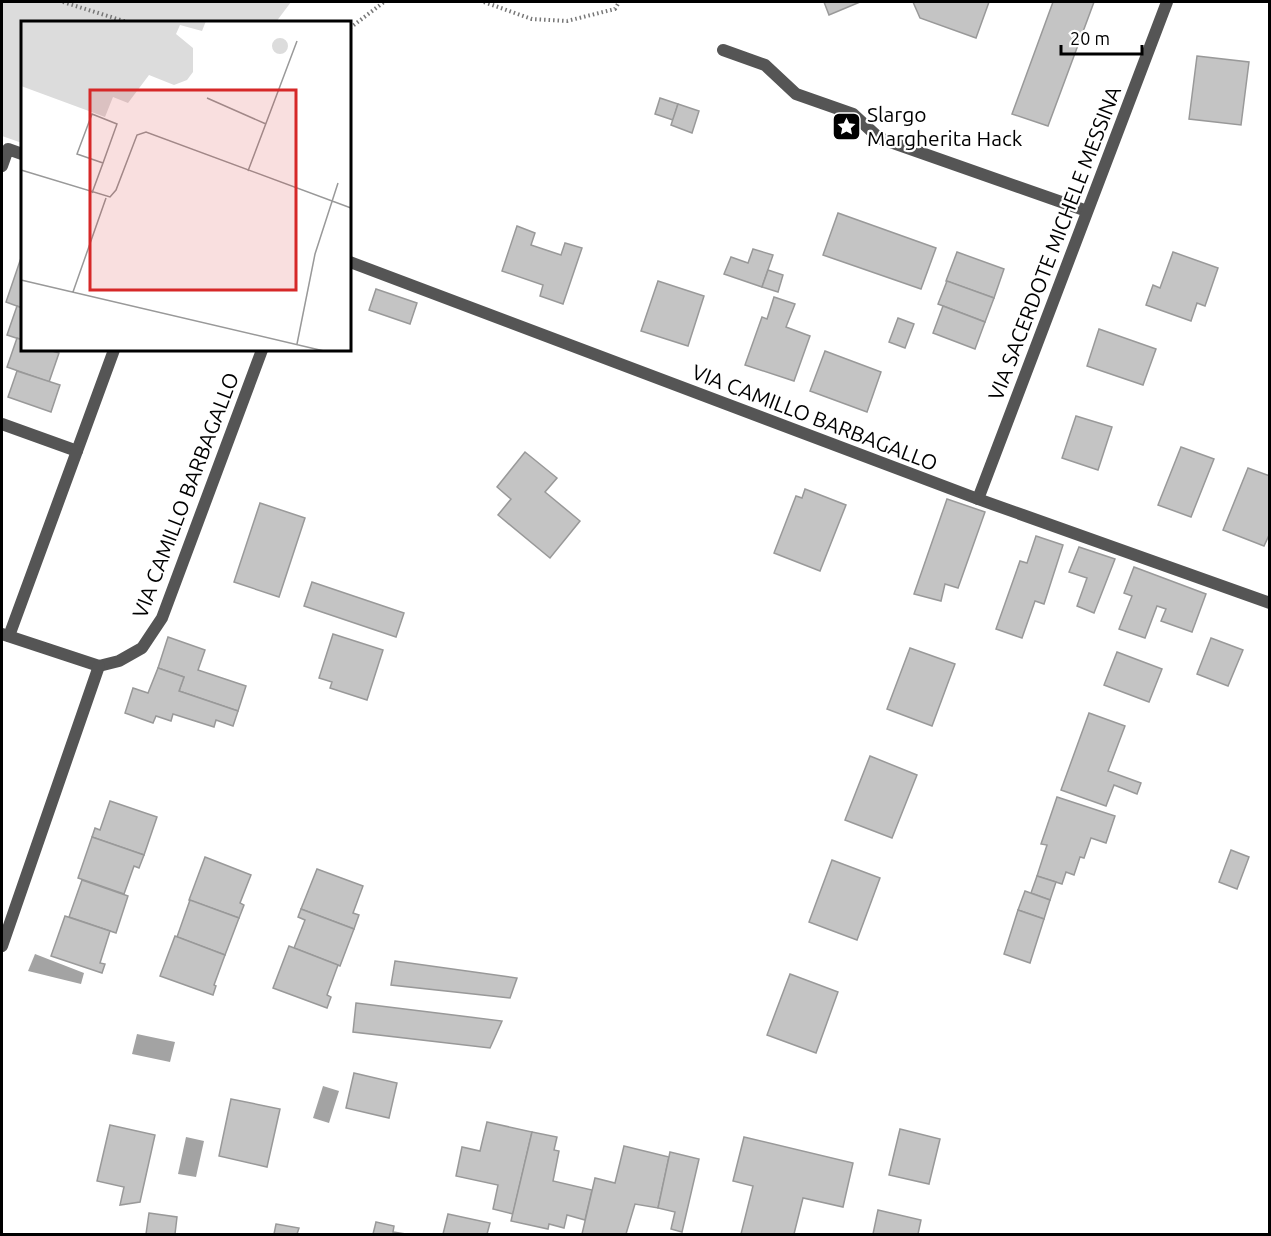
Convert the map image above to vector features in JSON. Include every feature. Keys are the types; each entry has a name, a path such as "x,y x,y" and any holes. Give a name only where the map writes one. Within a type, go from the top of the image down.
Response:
{"street":[{"name":"VIA SACERDOTE MICHELE MESSINA","path":"978,499 1167,2"},
{"path":"723,50 765,65 796,94 853,114 879,138 1087,211"},
{"path":"2,166 8,148 21,154"},
{"name":"VIA CAMILLO BARBAGALLO","path":"351,262 978,499 1269,603"},
{"path":"2,946 99,666 5,635 114,351"},
{"name":"VIA CAMILLO BARBAGALLO","path":"99,666 119,661 142,648 162,618 262,351"},
{"path":"2,424 77,451"}],"path":[{"path":"63,2 124,21"},
{"path":"351,27 384,2"},
{"path":"484,2 532,19 567,21 615,9 619,2"}],"shaded area":[{"path":"2,2 291,2 277,21 21,21 21,143 2,136"},
{"path":"35,954 84,973 81,984 28,971"},
{"path":"137,1034 175,1042 170,1062 132,1054"},
{"path":"323,1086 339,1091 329,1123 313,1118"},
{"path":"186,1137 204,1141 196,1177 178,1174"}],"building":[{"path":"824,2 860,2 829,15"},
{"path":"913,2 989,2 976,38 920,18"},
{"path":"1053,2 1094,2 1048,126 1012,114"},
{"path":"1197,56 1249,62 1241,125 1189,119"},
{"path":"660,98 678,104 673,120 655,114"},
{"path":"678,104 699,111 692,133 671,125"},
{"path":"838,213 936,248 921,289 823,255"},
{"path":"517,226 535,233 531,245 561,255 565,243 582,248 563,304 540,296 543,285 502,271"},
{"path":"753,249 773,255 762,287 724,274 731,257 748,263"},
{"path":"957,252 1004,269 994,298 946,281"},
{"path":"1173,252 1218,268 1205,306 1197,303 1191,321 1146,305 1153,285 1160,288"},
{"path":"21,258 21,308 6,302"},
{"path":"768,270 783,275 778,292 762,287"},
{"path":"658,281 704,296 688,346 641,331"},
{"path":"947,281 994,298 985,322 938,304"},
{"path":"376,289 417,303 410,324 369,310"},
{"path":"774,297 795,304 786,327 810,336 794,381 745,365 762,317 767,319"},
{"path":"17,306 21,308 21,340 7,335"},
{"path":"943,306 985,322 975,349 933,333"},
{"path":"898,318 914,324 905,348 889,342"},
{"path":"1099,329 1156,349 1143,385 1087,366"},
{"path":"17,338 21,340 21,351 59,353 49,382 7,367"},
{"path":"825,351 881,372 867,412 810,391"},
{"path":"17,371 60,385 51,412 8,397"},
{"path":"1076,416 1112,427 1098,470 1062,458"},
{"path":"1181,447 1214,459 1191,517 1158,505"},
{"path":"525,452 557,478 545,492 580,521 550,558 498,515 511,499 497,487"},
{"path":"1248,468 1270,476 1270,533 1264,546 1223,530"},
{"path":"805,489 846,505 820,571 774,553 796,496 802,498"},
{"path":"947,499 985,512 958,588 945,584 941,601 914,594"},
{"path":"260,503 305,518 279,597 234,582"},
{"path":"1036,536 1063,545 1044,604 1035,601 1022,638 996,629 1020,561 1027,563"},
{"path":"1079,547 1115,559 1094,613 1077,606 1087,578 1069,572"},
{"path":"1134,567 1206,594 1192,632 1161,621 1166,609 1157,606 1145,638 1119,629 1132,596 1124,593"},
{"path":"312,582 404,613 396,637 304,606"},
{"path":"333,634 383,650 367,700 330,688 332,682 319,678"},
{"path":"168,637 205,650 198,670 246,686 238,711 179,691 184,677 158,668"},
{"path":"1211,638 1243,650 1228,686 1197,674"},
{"path":"910,648 955,664 932,726 887,709"},
{"path":"1117,652 1162,669 1149,702 1104,685"},
{"path":"158,668 184,677 179,691 238,711 233,726 216,720 214,727 173,714 171,721 156,716 153,723 125,713 133,688 148,693"},
{"path":"1089,713 1125,726 1108,771 1141,783 1137,794 1114,785 1106,806 1061,790"},
{"path":"870,756 917,775 892,838 845,820"},
{"path":"1057,797 1115,816 1106,843 1091,838 1084,858 1080,857 1074,875 1066,872 1062,884 1037,876 1047,845 1041,844"},
{"path":"110,801 157,817 144,855 92,837 95,828 100,830"},
{"path":"92,837 144,855 139,868 134,866 124,894 78,878"},
{"path":"1231,850 1249,857 1237,889 1219,882"},
{"path":"205,857 251,875 240,903 244,905 239,918 189,900"},
{"path":"832,860 880,878 857,940 809,922"},
{"path":"317,869 363,886 353,913 359,915 354,929 301,909"},
{"path":"1037,876 1056,882 1050,900 1031,893"},
{"path":"82,880 128,896 116,933 69,917"},
{"path":"1025,891 1050,900 1044,919 1018,910"},
{"path":"190,900 239,918 225,955 177,937"},
{"path":"301,909 354,929 340,966 294,948 305,920 298,917"},
{"path":"1018,910 1044,919 1030,963 1004,954"},
{"path":"65,916 110,931 100,963 105,964 102,973 51,956"},
{"path":"175,936 225,955 214,985 216,986 213,995 160,976"},
{"path":"289,946 338,965 327,995 331,997 327,1008 273,988"},
{"path":"395,961 517,978 510,998 391,985"},
{"path":"790,974 838,992 816,1053 767,1035"},
{"path":"356,1003 502,1021 490,1048 353,1032"},
{"path":"354,1073 397,1083 389,1118 346,1108"},
{"path":"231,1099 280,1109 267,1167 219,1156"},
{"path":"487,1122 532,1132 513,1214 493,1209 498,1185 456,1176 462,1147 480,1151"},
{"path":"110,1125 155,1135 140,1202 120,1205 124,1187 97,1181"},
{"path":"900,1129 940,1139 929,1184 889,1175"},
{"path":"532,1132 557,1137 554,1150 559,1151 553,1181 592,1190 585,1220 567,1215 564,1228 549,1224 548,1229 511,1221"},
{"path":"744,1137 853,1163 843,1207 803,1198 794,1234 741,1234 753,1186 733,1181"},
{"path":"624,1146 669,1157 658,1208 635,1204 626,1234 582,1234 595,1178 615,1183"},
{"path":"670,1152 699,1159 682,1232 671,1229 675,1212 658,1208"},
{"path":"878,1210 921,1220 918,1234 873,1234"},
{"path":"149,1213 177,1217 175,1234 146,1234"},
{"path":"448,1214 490,1223 487,1234 443,1234"},
{"path":"376,1222 394,1226 393,1232 406,1234 373,1234"},
{"path":"276,1224 299,1228 297,1234 274,1234"}],"place":[{"name":"Slargo Margherita Hack","path":"846,126"}]}
